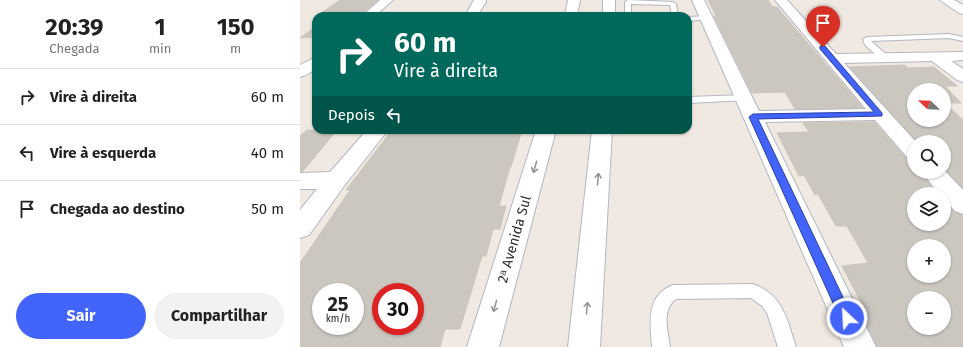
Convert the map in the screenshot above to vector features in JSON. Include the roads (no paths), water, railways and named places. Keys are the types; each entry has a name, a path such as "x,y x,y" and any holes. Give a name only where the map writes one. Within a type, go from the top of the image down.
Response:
{"street":[{"path":"373,12 387,0"},
{"path":"473,12 480,0"},
{"path":"572,12 574,0"},
{"path":"609,0 609,12"},
{"path":"781,0 907,144"},
{"path":"946,0 963,10"},
{"path":"698,12 749,108 860,347"},
{"path":"936,56 963,77"},
{"path":"833,59 963,56"},
{"path":"300,72 312,64"},
{"path":"749,108 880,114"},
{"path":"300,228 336,180 375,134"},
{"name":"2ᵃ Avenida Sul","path":"483,347 545,134"},
{"path":"584,347 602,134"},
{"path":"939,179 963,205"},
{"path":"300,181 336,180"}],"lane":[{"path":"627,12 625,2 671,3 673,4 674,12"},
{"path":"886,58 868,43 867,39 949,36 963,39"},
{"path":"692,101 749,108"},
{"path":"661,347 658,316 660,304 665,296 673,292 753,291 764,296 775,310 787,347"}]}
